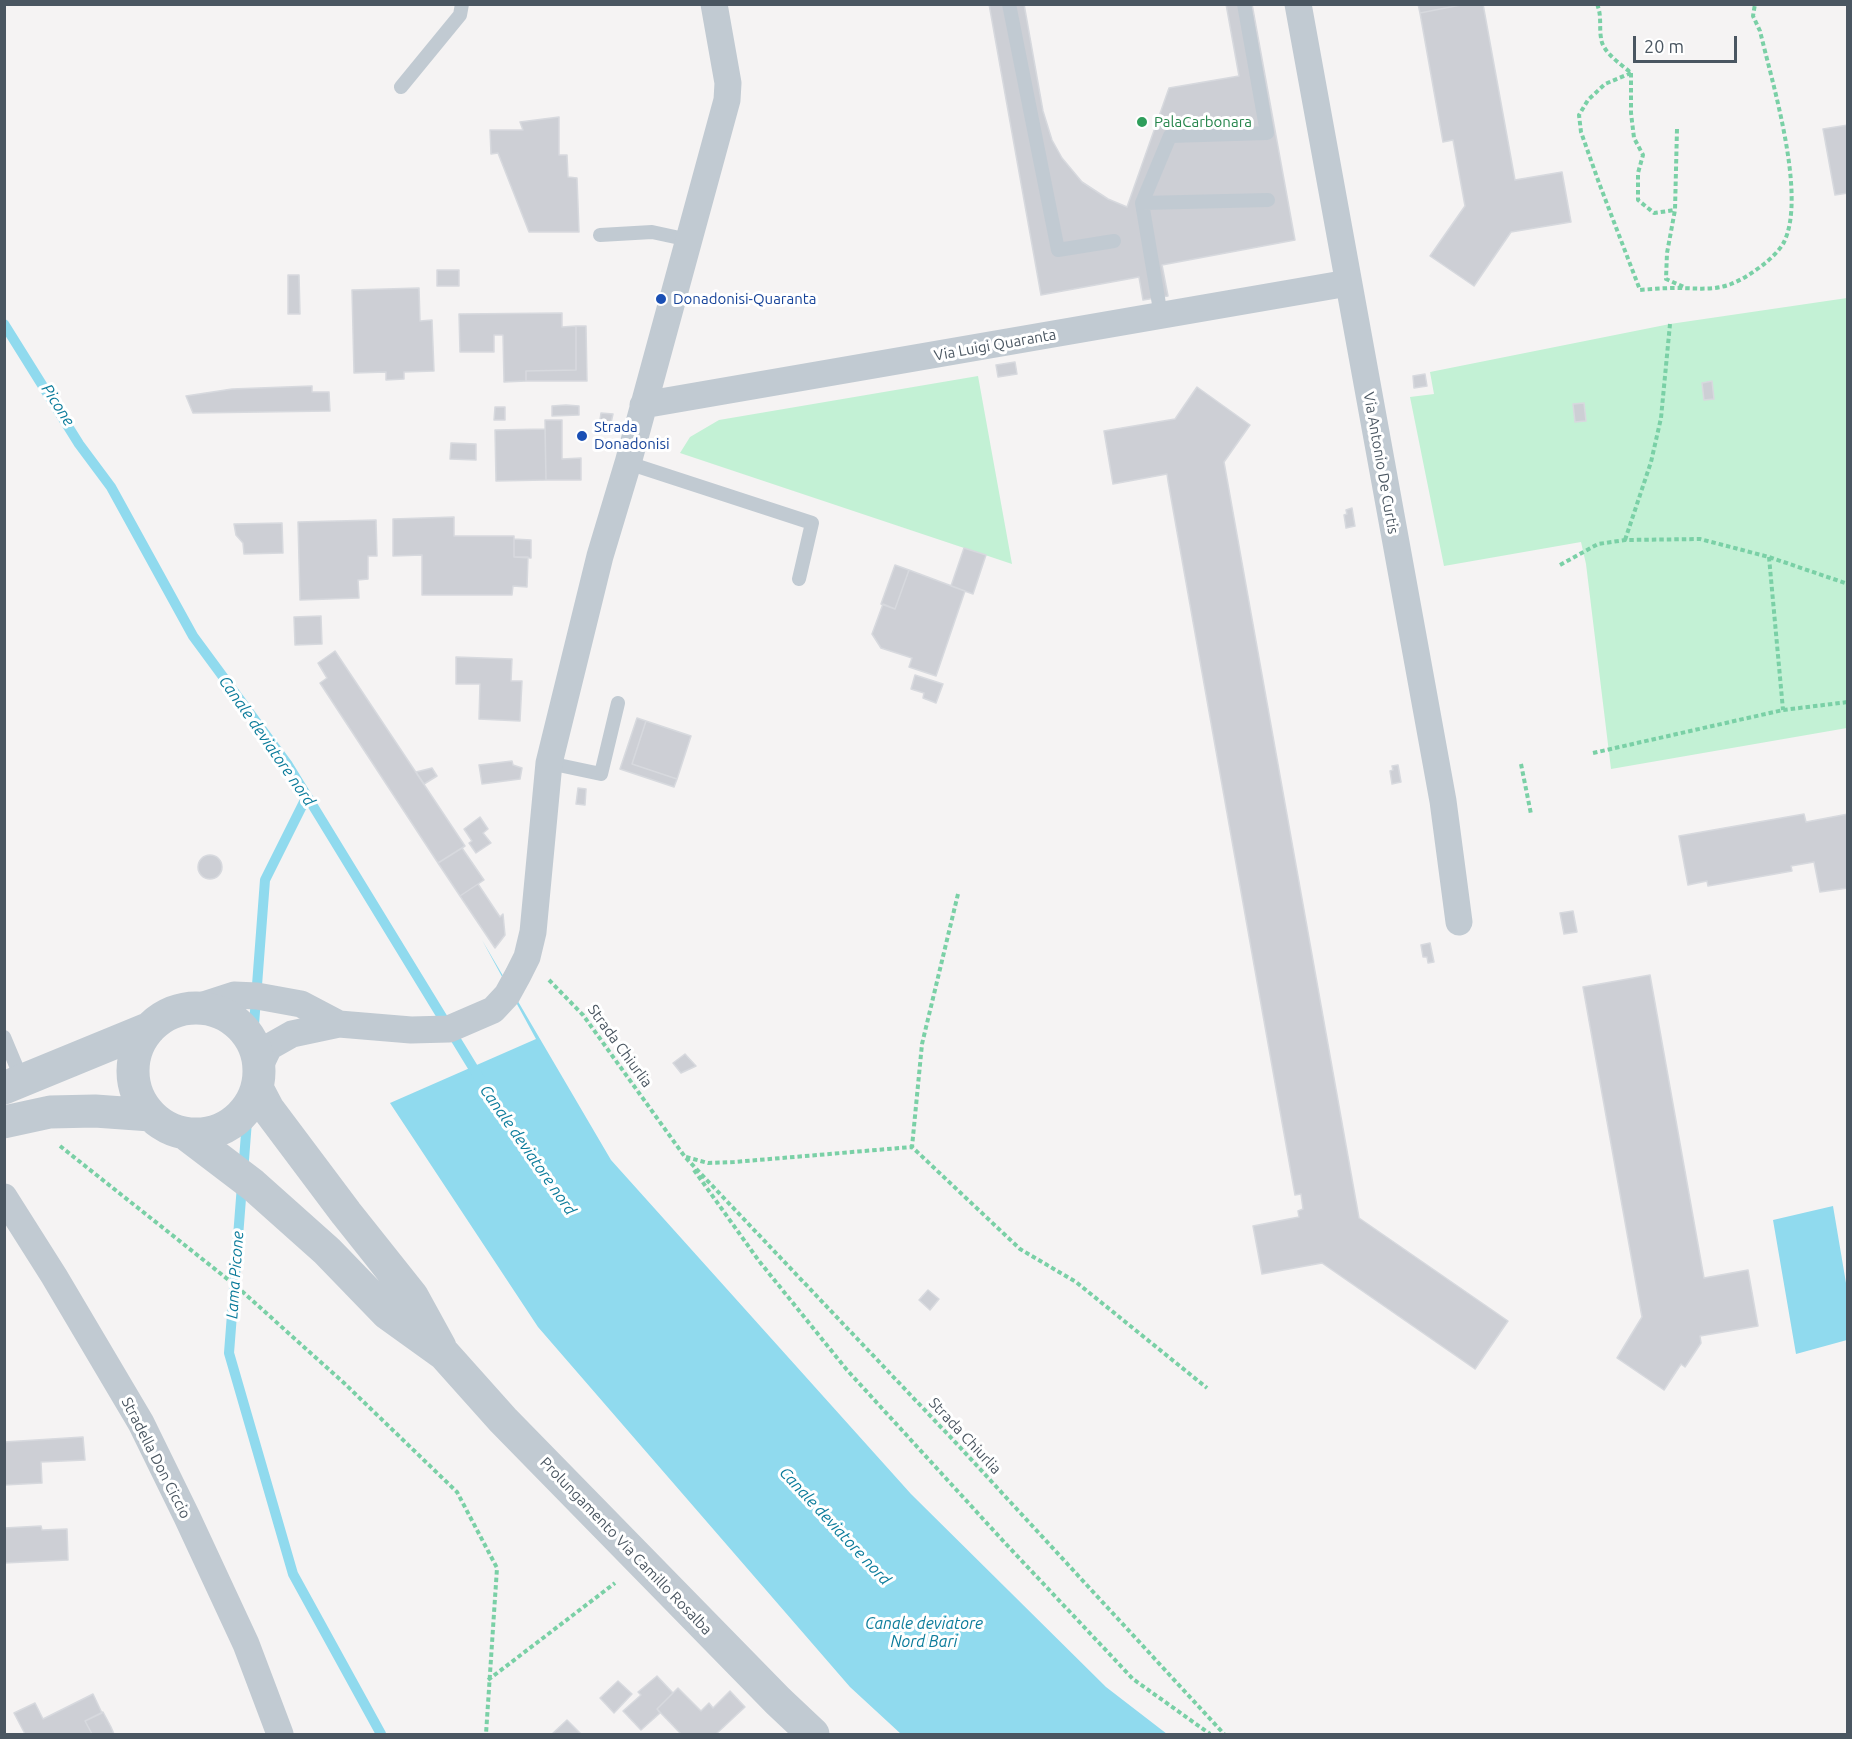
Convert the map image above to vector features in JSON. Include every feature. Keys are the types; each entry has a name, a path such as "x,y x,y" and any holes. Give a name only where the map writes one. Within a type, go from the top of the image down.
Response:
{"street":[{"path":"150,1028 137,1049 133,1072 138,1096 151,1115 167,1127 186,1134 210,1133 231,1124 248,1107 269,1047 291,1034 339,1024 411,1030 449,1029 493,1010 507,994 527,957 533,932 549,763 600,556 628,463 729,91 714,4"},
{"name":"Via Antonio De Curtis","path":"1298,4 1444,811 1460,922"},
{"name":"Via Luigi Quaranta","path":"643,405 1348,283"},
{"path":"13,1084 150,1028 170,1014 234,995 257,996 301,1004 339,1024"},
{"path":"194,1008 218,1012 238,1024 253,1043 258,1078"},
{"name":"Prolungamento Via Camillo Rosalba","path":"258,1078 268,1109 412,1296 444,1354"},
{"path":"15,1120 50,1112 95,1111 151,1115"},
{"name":"Prolungamento Via Camillo Rosalba","path":"186,1134 278,1207 327,1251 387,1313 444,1354 503,1420 813,1734"},
{"name":"Stradella Don Ciccio","path":"4,1197 54,1276 141,1424 246,1644 280,1734"}],"lane":[{"path":"401,87 460,15 462,4"},
{"path":"1009,4 1058,250 1114,241"},
{"path":"1161,316 1142,203 1170,136 1267,133 1244,4"},
{"path":"1142,203 1268,200"},
{"path":"600,235 652,232 689,240"},
{"path":"628,463 812,523 799,579"},
{"path":"549,763 601,774 618,703"},
{"path":"4,1037 13,1084"}],"path":[{"path":"1597,4 1601,14 1600,40 1611,56 1631,73"},
{"path":"1631,73 1605,84 1588,100 1579,115 1581,132 1640,290 1708,289 1731,284 1750,274 1783,244 1790,226 1792,193 1784,130 1760,31 1753,16 1755,4"},
{"path":"1631,73 1630,113 1634,138 1643,155 1638,173 1638,200 1654,213 1675,210"},
{"path":"1677,129 1675,210 1667,253 1666,279 1685,288"},
{"path":"1625,540 1651,462 1661,418 1670,324"},
{"path":"1560,565 1598,544 1625,540 1700,539 1769,557 1848,584"},
{"path":"1769,557 1783,710"},
{"path":"1593,753 1783,710 1848,702"},
{"path":"1521,764 1531,814"},
{"path":"912,1147 922,1044 958,894"},
{"name":"Strada Chiurlia","path":"527,957 583,1015 759,1261 855,1378 1133,1679 1210,1734"},
{"path":"15,1120 235,1286 344,1383 457,1492 497,1568 486,1734"},
{"path":"685,1157 708,1163 734,1162 912,1147 1020,1249 1076,1282 1207,1388"},
{"name":"Strada Chiurlia","path":"685,1157 956,1443 1224,1734"},
{"path":"488,1680 642,1562"}],"green space":[{"path":"1847,298 1847,728 1611,769 1586,564 1581,542 1444,566 1410,397 1434,394 1430,372 1670,324"},
{"path":"978,376 1012,564 680,453 690,437 719,420"}],"water":[{"name":"Canale deviatore Nord Bari","path":"482,940 611,1160 911,1494 1106,1687 1167,1734 901,1734 850,1687 538,1327 390,1103 536,1039"},
{"path":"1833,1206 1847,1289 1847,1340 1796,1354 1773,1220"}],"building":[{"name":"PalaCarbonara","path":"989,4 1252,4 1295,240 1162,265 1168,296 1143,300 1139,277 1041,295"},
{"path":"1024,4 1226,4 1239,76 1169,88 1127,207 1108,199 1082,182 1062,158 1052,140 1043,111"},
{"path":"1418,4 1466,4 1420,13"},
{"path":"1466,4 1483,4 1515,180 1562,172 1571,222 1511,232 1474,286 1430,256 1465,206 1453,140 1443,142 1420,13"},
{"path":"559,117 559,155 567,155 568,177 577,178 579,232 529,232 498,153 491,154 490,130 523,130 520,122"},
{"path":"1848,125 1848,193 1835,195 1823,129"},
{"path":"437,270 459,270 459,286 437,286"},
{"path":"288,275 299,275 300,314 288,314"},
{"path":"419,288 420,321 432,320 434,371 404,372 404,379 386,380 386,372 354,373 352,290"},
{"path":"562,313 562,327 576,326 576,370 526,371 526,381 504,382 503,335 494,335 494,352 460,352 459,314"},
{"path":"576,326 586,326 587,381 526,381 526,371 576,370"},
{"path":"1015,362 1017,374 998,377 996,365"},
{"path":"1425,374 1427,386 1414,388 1413,376"},
{"path":"1712,381 1714,399 1704,400 1702,383"},
{"path":"312,386 312,392 329,392 330,411 193,413 186,396 232,389"},
{"path":"1197,387 1250,425 1224,462 1359,1218 1508,1321 1475,1369 1322,1263 1262,1274 1253,1226 1299,1217 1298,1211 1303,1209 1301,1194 1295,1195 1167,474 1113,484 1104,431 1175,419"},
{"path":"1584,403 1586,421 1575,422 1573,404"},
{"path":"552,406 579,406 579,415 552,416"},
{"path":"495,407 505,407 505,420 494,420"},
{"path":"601,413 613,414 610,427 599,426"},
{"path":"545,420 562,420 562,459 581,458 581,480 546,480"},
{"path":"545,429 546,480 496,481 495,430"},
{"path":"451,443 476,444 476,460 450,459"},
{"path":"1352,508 1355,526 1346,528 1344,515 1347,514 1346,510"},
{"path":"454,517 454,536 514,536 514,557 528,557 527,587 513,586 512,595 422,595 422,555 393,556 393,519"},
{"path":"376,520 377,556 368,556 368,579 358,580 359,598 300,600 298,522"},
{"path":"282,523 283,553 244,554 243,543 236,535 234,524"},
{"path":"514,539 531,540 531,558 514,557"},
{"path":"964,548 986,555 973,594 951,586"},
{"path":"895,565 909,570 895,609 881,604"},
{"path":"909,570 965,591 936,676 909,667 912,658 881,648 872,634 883,604 895,609"},
{"path":"321,616 322,644 295,645 294,617"},
{"path":"335,651 465,846 438,863 320,683 327,678 318,663"},
{"path":"456,657 512,659 511,681 522,681 520,721 479,719 480,684 456,684"},
{"path":"915,675 943,684 936,703 923,698 924,693 911,689"},
{"path":"637,718 646,721 632,764 677,779 674,787 620,769"},
{"path":"646,721 691,736 677,779 632,764"},
{"path":"512,761 513,765 522,768 520,779 482,784 479,765"},
{"path":"1398,765 1401,782 1392,784 1390,771 1393,770 1392,766"},
{"path":"432,768 437,776 424,784 416,772"},
{"path":"578,788 586,789 585,805 576,804"},
{"path":"1804,814 1806,822 1848,814 1848,888 1820,892 1814,862 1791,866 1792,871 1708,886 1707,881 1688,885 1679,836"},
{"path":"480,817 488,829 483,833 491,843 476,853 464,829"},
{"path":"462,848 484,880 460,896 438,863"},
{"path":"210,855 219,858 222,867 219,876 210,879 201,876 198,867 201,858"},
{"path":"478,884 500,917 503,914 505,935 495,948 460,896"},
{"path":"1573,911 1577,932 1564,934 1560,913"},
{"path":"1430,943 1434,962 1428,963 1427,957 1423,957 1421,945"},
{"path":"1650,975 1704,1278 1748,1270 1758,1326 1700,1336 1701,1343 1685,1367 1681,1364 1664,1390 1617,1358 1642,1317 1583,987"},
{"path":"685,1054 696,1066 681,1073 673,1063"},
{"path":"928,1290 939,1299 930,1310 919,1300"},
{"path":"83,1437 85,1460 41,1462 42,1483 4,1485 4,1442"},
{"path":"41,1526 42,1530 67,1529 68,1560 4,1563 4,1528"},
{"path":"657,1676 673,1693 657,1709 660,1713 641,1730 623,1711 641,1695 638,1692"},
{"path":"618,1681 632,1694 614,1713 600,1698"},
{"path":"678,1688 701,1711 709,1703 713,1708 730,1691 745,1707 716,1734 681,1734 657,1709"},
{"path":"93,1694 102,1713 85,1721 92,1734 25,1734 14,1713 35,1703 43,1719"},
{"path":"103,1712 114,1734 92,1734 85,1721"},
{"path":"567,1720 581,1734 552,1734"}],"waterway":[{"name":"Canale deviatore nord","path":"4,324 79,444 111,487 193,636 288,765 480,1079"},
{"name":"Lama Picone","path":"251,1064 265,880 307,796"},
{"name":"Lama Picone","path":"249,1095 229,1353 293,1574 381,1734"}],"place":[{"name":"PalaCarbonara","path":"1142,122"},
{"name":"Donadonisi-Quaranta","path":"661,299"},
{"name":"Strada Donadonisi","path":"582,436"}],"water label":[{"name":"Picone","path":"58,405"}]}
